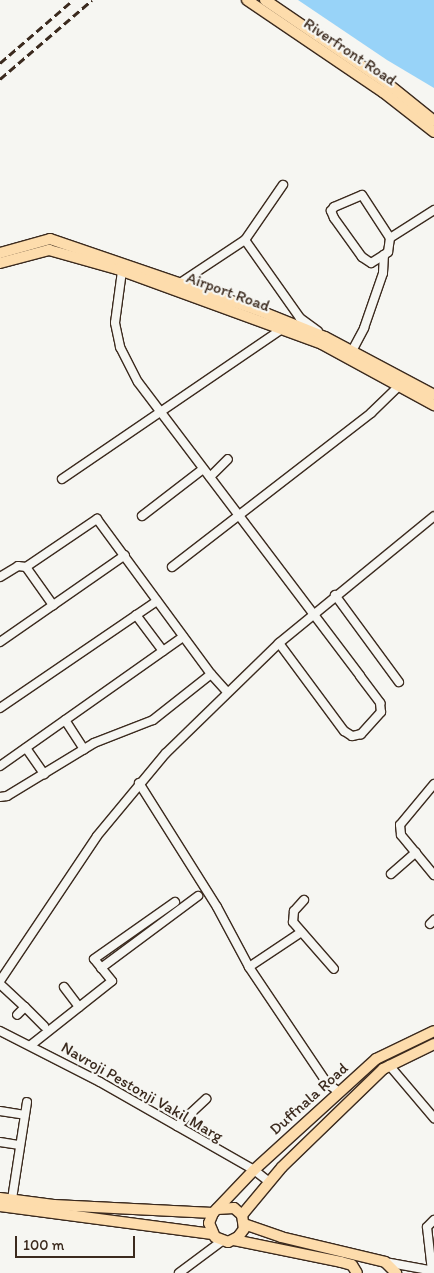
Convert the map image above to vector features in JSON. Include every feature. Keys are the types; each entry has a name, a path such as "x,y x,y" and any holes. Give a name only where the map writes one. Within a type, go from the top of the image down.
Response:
{"main road":[{"name":"Riverfront Road","path":"247,0 383,92 434,132"},
{"name":"Riverfront Road","path":"265,0 388,84 434,121"},
{"name":"Airport Road","path":"0,253 50,240 180,283 325,337 434,395"},
{"name":"Airport Road","path":"0,263 10,258 49,250 122,271 283,328 322,344 434,405"},
{"name":"Duffnala Road","path":"215,1211 254,1170 376,1059 434,1031"},
{"path":"234,1240 242,1234 243,1220 268,1181 389,1065 434,1044"},
{"path":"0,1198 54,1206 215,1211 234,1208 243,1220 281,1237 381,1262 396,1273"},
{"path":"0,1206 212,1234 222,1241 234,1240 341,1262 352,1265 358,1273 367,1263 381,1262"},
{"path":"212,1234 209,1223 215,1211"}],"street":[{"path":"180,283 245,240 283,185"},
{"path":"362,195 390,238 388,252 384,255 371,263 366,260 331,211 341,203 362,195"},
{"path":"390,238 434,210"},
{"path":"245,240 300,318 325,337"},
{"path":"352,351 364,328 383,273 384,255"},
{"path":"122,271 115,323 120,346 138,382 380,703 381,712 361,734 352,736 344,730 279,643"},
{"path":"62,479 283,328"},
{"path":"172,567 238,513 371,413 399,386"},
{"path":"210,477 228,459"},
{"path":"142,516 203,469"},
{"path":"44,1026 0,982 97,836 139,783 279,643 335,595 434,516"},
{"path":"0,577 18,566 26,567 93,519 100,521 183,637 211,674 228,692"},
{"path":"0,642 125,555"},
{"path":"26,567 53,605"},
{"path":"335,595 399,682"},
{"path":"0,708 157,601"},
{"path":"136,615 163,651"},
{"path":"0,766 183,637"},
{"path":"0,797 7,796 84,749 153,720 211,674"},
{"path":"65,720 84,749"},
{"path":"26,748 44,774"},
{"path":"139,783 217,907 249,967 327,1083 339,1092"},
{"path":"434,784 400,825 401,835 434,875"},
{"path":"391,874 416,852"},
{"path":"101,968 198,896"},
{"path":"304,900 292,916 300,933 334,969"},
{"path":"31,1045 112,982 94,960 175,902"},
{"path":"249,967 300,933"},
{"path":"64,987 79,1007"},
{"path":"18,1014 25,1007"},
{"name":"Navroji Pestonji Vakil Marg","path":"0,1031 31,1045 177,1126 254,1170 268,1181"},
{"path":"389,1065 434,1118"},
{"path":"177,1126 206,1099"},
{"path":"12,1199 27,1102"},
{"path":"0,1112 25,1115"},
{"path":"0,1142 20,1145"},
{"path":"381,1262 433,1271 427,1227 434,1220"},
{"path":"179,1273 222,1241"}],"water":[{"path":"298,0 434,0 434,88 387,60"}],"railway":[{"path":"0,63 73,0"},
{"path":"0,79 92,0"}]}
